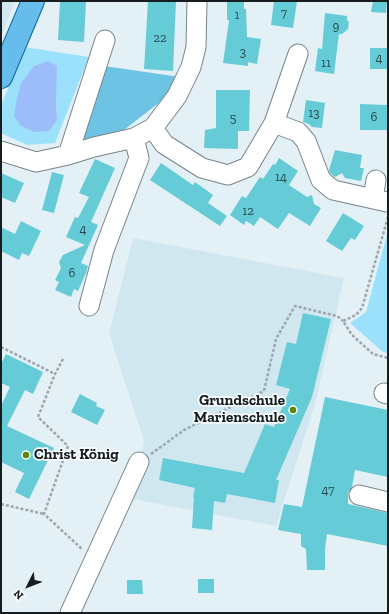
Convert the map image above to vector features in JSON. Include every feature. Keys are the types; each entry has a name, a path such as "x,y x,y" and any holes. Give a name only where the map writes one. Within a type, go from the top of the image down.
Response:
{"main road":[{"path":"1,77 33,1"}],"street":[{"path":"1,151 36,162 134,138 153,128 177,96 191,67 196,47 197,1"},
{"path":"68,155 105,40"},
{"path":"153,128 164,144 202,168 228,174 248,166 274,123 298,54"},
{"path":"274,123 298,132 306,141 321,180 333,190 382,206"},
{"path":"89,306 104,250 139,158 134,138"},
{"path":"376,180 382,206"},
{"path":"70,613 139,462"},
{"path":"359,495 388,502"}],"path":[{"path":"343,321 356,315 362,308 382,206"},
{"path":"139,462 184,430 264,391 276,339 295,306 337,316 343,321 352,335 373,354 388,358"},
{"path":"1,347 55,374"},
{"path":"44,514 68,446 38,417 55,374 63,359"},
{"path":"1,504 44,514 95,560"}],"shaded area":[{"path":"1,1 15,1 1,37"},
{"path":"24,47 89,57 55,143 27,145 1,133 1,106","holes":["56,98 57,120 14,116"]},
{"path":"48,61 57,66 57,120 49,131 34,132 20,125 14,116 16,103 21,83 34,66"},
{"path":"97,65 180,77 160,102 116,136 69,143"},
{"path":"388,231 388,353 383,352 350,323 366,312"},
{"path":"133,238 344,278 315,404 276,526 133,499 144,441 109,333"}],"building":[{"path":"60,1 86,1 84,42 58,40"},
{"path":"148,1 176,1 173,71 144,69"},
{"path":"227,1 244,1 244,9 246,9 247,37 261,39 257,64 248,62 248,66 223,63 229,20 227,20"},
{"path":"274,1 297,1 293,28 271,25"},
{"path":"373,1 387,1 386,13 371,12"},
{"path":"325,13 347,16 347,20 349,22 348,29 342,34 339,34 334,74 315,71 318,48 322,49"},
{"path":"370,48 388,48 388,69 370,69"},
{"path":"216,90 250,90 249,131 238,131 238,149 204,148 205,130 216,128"},
{"path":"306,100 325,103 322,128 312,127 303,122"},
{"path":"360,104 388,105 388,130 360,130"},
{"path":"335,150 362,155 360,168 364,168 361,181 345,178 342,173 335,177 330,173 329,170"},
{"path":"279,158 298,171 289,185 307,197 312,195 314,204 321,208 310,226 289,213 278,229 260,217 254,226 246,221 244,225 230,215 242,196 246,198 260,177 263,179"},
{"path":"95,159 115,168 91,222 98,225 81,263 88,266 86,273 78,291 74,289 71,297 55,290 59,282 55,280 61,268 59,262 63,255 85,245 66,237 75,217 78,218 89,197 79,193"},
{"path":"161,163 193,185 195,182 213,195 208,203 227,216 220,226 150,180"},
{"path":"52,172 64,175 54,213 42,210"},
{"path":"1,173 24,183 15,203 1,197"},
{"path":"343,213 364,226 355,240 351,238 342,251 326,241"},
{"path":"21,221 41,231 29,256 22,253 19,260 1,251 1,227 15,234"},
{"name":"Grundschule Marienschule","path":"303,313 331,319 312,397 276,480 279,480 275,503 227,494 225,503 214,501 212,530 192,528 193,497 195,488 159,480 163,458 244,473 265,424 274,427 290,389 276,385 287,342 296,344"},
{"path":"6,354 43,372 33,394 25,390 7,426 54,448 29,499 15,492 24,473 1,462 1,406 10,387 1,383 1,364"},
{"path":"80,394 97,403 96,406 105,410 97,425 71,412"},
{"path":"325,397 388,410 388,477 355,470 352,487 348,493 348,504 388,513 388,546 327,534 325,570 307,570 306,549 301,546 301,534 278,530 284,504 302,507"},
{"path":"198,579 214,579 214,593 198,593"},
{"path":"127,580 142,580 143,594 127,594"}],"place":[{"name":"Grundschule Marienschule","path":"293,410"},
{"name":"Christ König","path":"26,455"}]}
